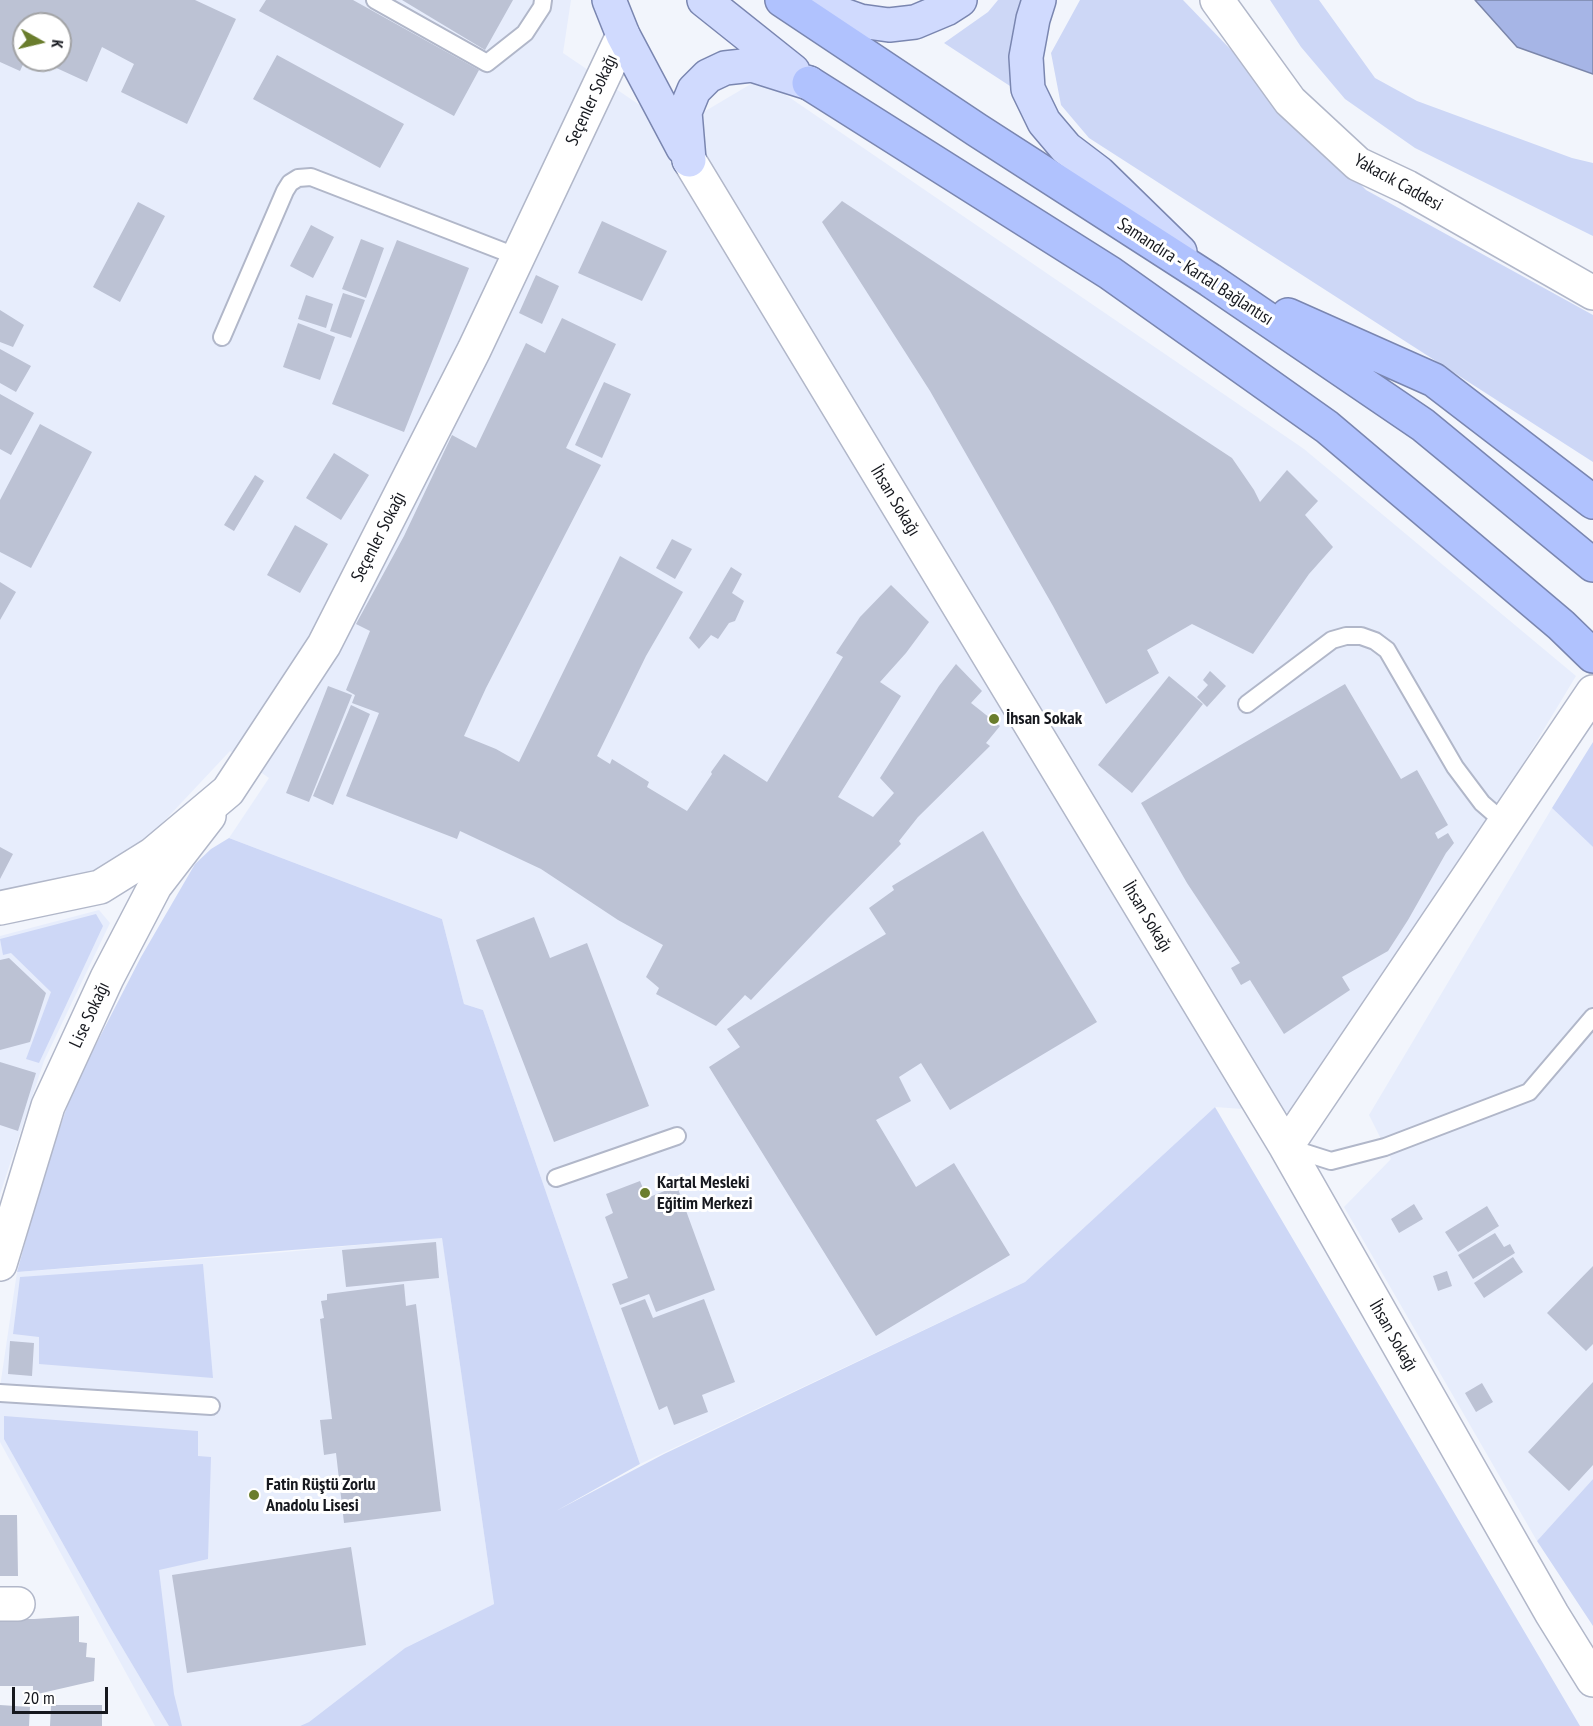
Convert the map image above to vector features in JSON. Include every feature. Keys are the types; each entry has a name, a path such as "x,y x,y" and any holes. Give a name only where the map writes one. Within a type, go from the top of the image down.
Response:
{"highway":[{"name":"Samandıra - Kartal Bağlantısı","path":"782,0 986,136 1210,280 1423,425 1593,565"},
{"path":"808,83 1110,273 1327,427 1561,626 1593,656"},
{"path":"1210,280 1434,380 1593,502"}],"main road":[{"path":"609,0 623,35 689,160"},
{"path":"704,0 808,83"},
{"path":"801,0 860,21 889,25 915,22 946,9 960,0"},
{"path":"1042,6 1026,57 1028,89 1044,122 1066,148 1099,173 1210,280"},
{"path":"689,160 685,112 694,90 708,76 725,68 752,65 808,83"}],"street":[{"name":"Yakacık Caddesi","path":"1217,0 1290,101 1358,164 1407,187 1593,294"},
{"name":"Seçenler Sokağı","path":"0,908 100,887 153,854 228,791 324,645 474,350 623,35"},
{"name":"İhsan Sokağı","path":"689,160 1286,1147 1552,1614 1593,1680"},
{"path":"1286,1147 1593,692"},
{"name":"Lise Sokağı","path":"0,1264 48,1106 107,978 155,886 228,791"}],"lane":[{"path":"375,0 487,63 525,33 542,7 543,0"},
{"path":"222,337 285,190 298,178 311,177 518,257"},
{"path":"1247,704 1332,640 1346,636 1361,636 1375,641 1387,650 1455,767 1482,803 1505,823"},
{"path":"1286,1147 1330,1161 1385,1147 1529,1092 1593,1017"},
{"path":"556,1178 677,1136"},
{"path":"0,1393 211,1406"}],"shaded area":[{"path":"0,0 571,0 563,53 675,129 761,78 1304,449 1576,676 1312,1114 1215,1107 1025,1282 640,1464 483,1010 464,1004 442,919 229,838 269,778 230,751 107,882 0,912"},
{"path":"998,0 1028,0 1012,55 1010,86 944,43 988,12"},
{"path":"1080,0 1183,0 1366,190 1593,315 1593,462 1089,138 1061,105 1051,53"},
{"path":"1270,0 1319,0 1375,78 1417,101 1572,158 1593,163 1593,236 1415,148 1345,99 1301,47"},
{"path":"1475,0 1593,0 1593,74 1517,47"},
{"path":"1593,742 1593,847 1552,808"},
{"path":"1552,808 1593,847 1593,1479 1537,1541 1344,1207 1391,1159 1369,1115"},
{"path":"229,838 442,919 464,1004 483,1010 640,1464 556,1511 664,1454 1025,1282 1215,1107 1580,1726 300,1726 309,1722 405,1648 494,1604 442,1238 17,1272 42,1181 73,1089 141,957 195,864 211,849"},
{"path":"99,910 110,923 44,1061 0,1194 0,936"},
{"path":"96,914 103,926 39,1063 26,1059 51,992 11,953 3,955 0,939"},
{"name":"Fatin Rüştü Zorlu Anadolu Lisesi","path":"442,1237 494,1604 405,1648 309,1722 300,1726 155,1726 0,1442 0,1387 17,1272 275,1253"},
{"path":"203,1264 213,1378 39,1364 39,1337 13,1334 20,1277"},
{"path":"4,1416 198,1431 198,1456 211,1457 208,1559 159,1570 174,1694 182,1726 169,1726 110,1627 4,1439"},
{"path":"1593,1479 1593,1626 1537,1541"}],"building":[{"path":"0,0 195,0 236,19 187,124 121,92 134,64 102,47 87,82 65,72 72,72 72,12 12,12 12,67 0,62"},
{"path":"266,0 353,0 479,70 454,116 259,11"},
{"path":"402,0 513,0 485,50"},
{"path":"277,55 404,124 380,168 253,99"},
{"path":"842,201 1232,458 1260,502 1287,470 1318,501 1305,515 1333,547 1309,574 1253,654 1192,624 1147,650 1159,673 1106,704 1053,606 930,391 822,222"},
{"path":"138,202 165,216 120,302 93,287"},
{"path":"602,221 667,251 642,301 578,273"},
{"path":"311,225 334,237 313,278 290,266"},
{"path":"361,239 384,248 366,298 342,289"},
{"path":"397,240 469,268 404,432 332,404"},
{"path":"536,275 559,286 542,324 519,313"},
{"path":"343,293 365,300 351,338 330,331"},
{"path":"306,295 333,304 326,328 298,319"},
{"path":"0,310 24,325 13,347 0,342"},
{"path":"562,318 616,344 566,448 601,465 486,688 464,736 496,749 519,762 620,556 683,592 646,656 597,756 610,764 612,759 649,782 647,787 687,811 724,754 767,782 843,657 836,653 860,617 891,585 929,622 880,682 901,696 838,797 873,817 894,793 880,778 939,686 956,664 982,691 971,703 1000,726 986,743 990,746 918,817 899,841 901,844 751,1000 745,995 716,1026 656,994 659,988 646,977 663,945 618,920 541,869 460,831 457,839 346,796 379,713 352,703 355,695 346,690 370,631 356,624 404,536 452,435 476,448 526,343 545,353"},
{"path":"298,323 335,337 320,380 283,367"},
{"path":"0,349 31,366 16,392 0,383"},
{"path":"604,382 631,394 602,458 575,445"},
{"path":"0,394 34,413 11,455 0,449"},
{"path":"40,424 92,452 31,568 0,552 0,500"},
{"path":"334,453 369,475 341,520 306,498"},
{"path":"255,475 264,481 234,531 224,525"},
{"path":"295,525 328,544 300,593 267,575"},
{"path":"672,539 692,549 675,579 656,568"},
{"path":"731,567 742,574 732,593 744,601 735,621 729,623 718,639 711,635 699,649 689,638"},
{"path":"0,582 16,592 0,620"},
{"path":"1210,671 1226,686 1207,707 1197,697 1208,685 1203,680"},
{"path":"1169,676 1203,704 1132,793 1098,765"},
{"path":"1345,684 1401,779 1417,770 1448,825 1435,833 1438,839 1448,833 1454,843 1388,951 1342,977 1350,990 1284,1034 1250,980 1241,985 1231,968 1240,963 1187,883 1141,803"},
{"path":"328,686 352,695 309,802 286,793"},
{"path":"351,705 370,714 333,805 313,796"},
{"path":"983,831 1097,1022 950,1110 921,1063 899,1077 911,1101 876,1120 916,1187 954,1163 1010,1255 876,1336 709,1067 740,1047 727,1029 886,934 869,908 894,890 892,886"},
{"path":"0,847 13,854 0,879"},
{"path":"534,917 550,958 587,943 649,1106 554,1142 476,940"},
{"path":"9,958 46,993 30,1042 0,1050 0,960"},
{"path":"0,1062 36,1073 18,1131 0,1125"},
{"path":"640,1181 647,1198 677,1186 715,1290 656,1312 649,1294 620,1305 612,1284 628,1278 605,1217 613,1213 606,1194"},
{"path":"1414,1204 1423,1219 1399,1233 1391,1219"},
{"path":"1487,1206 1499,1226 1458,1252 1445,1232"},
{"path":"1495,1233 1504,1247 1510,1244 1515,1253 1473,1279 1458,1255"},
{"path":"436,1242 439,1278 346,1287 342,1250"},
{"path":"1513,1257 1523,1272 1484,1298 1474,1283"},
{"path":"1593,1266 1593,1344 1586,1351 1547,1313"},
{"path":"1447,1271 1452,1286 1438,1291 1433,1276"},
{"path":"404,1284 406,1306 416,1304 441,1511 344,1523 336,1453 324,1455 320,1420 332,1419 320,1319 324,1318 321,1301 327,1300 327,1294"},
{"path":"645,1299 653,1318 704,1299 735,1382 702,1395 708,1412 674,1425 667,1406 659,1410 621,1308"},
{"path":"10,1341 34,1343 32,1376 8,1374"},
{"path":"1593,1382 1593,1465 1569,1491 1528,1452"},
{"path":"1482,1383 1493,1402 1476,1412 1465,1393"},
{"path":"0,1515 17,1515 18,1576 0,1576"},
{"path":"351,1547 366,1645 187,1673 172,1575"},
{"path":"79,1616 79,1642 87,1643 86,1657 95,1658 94,1681 33,1695 33,1686 0,1686 0,1619"},
{"path":"0,1705 30,1707 29,1726 0,1726"},
{"path":"51,1705 102,1705 102,1726 50,1726"}],"place":[{"name":"İhsan Sokak","path":"994,719"},
{"name":"Kartal Mesleki Eğitim Merkezi","path":"645,1193"},
{"name":"Fatin Rüştü Zorlu Anadolu Lisesi","path":"254,1495"}]}
